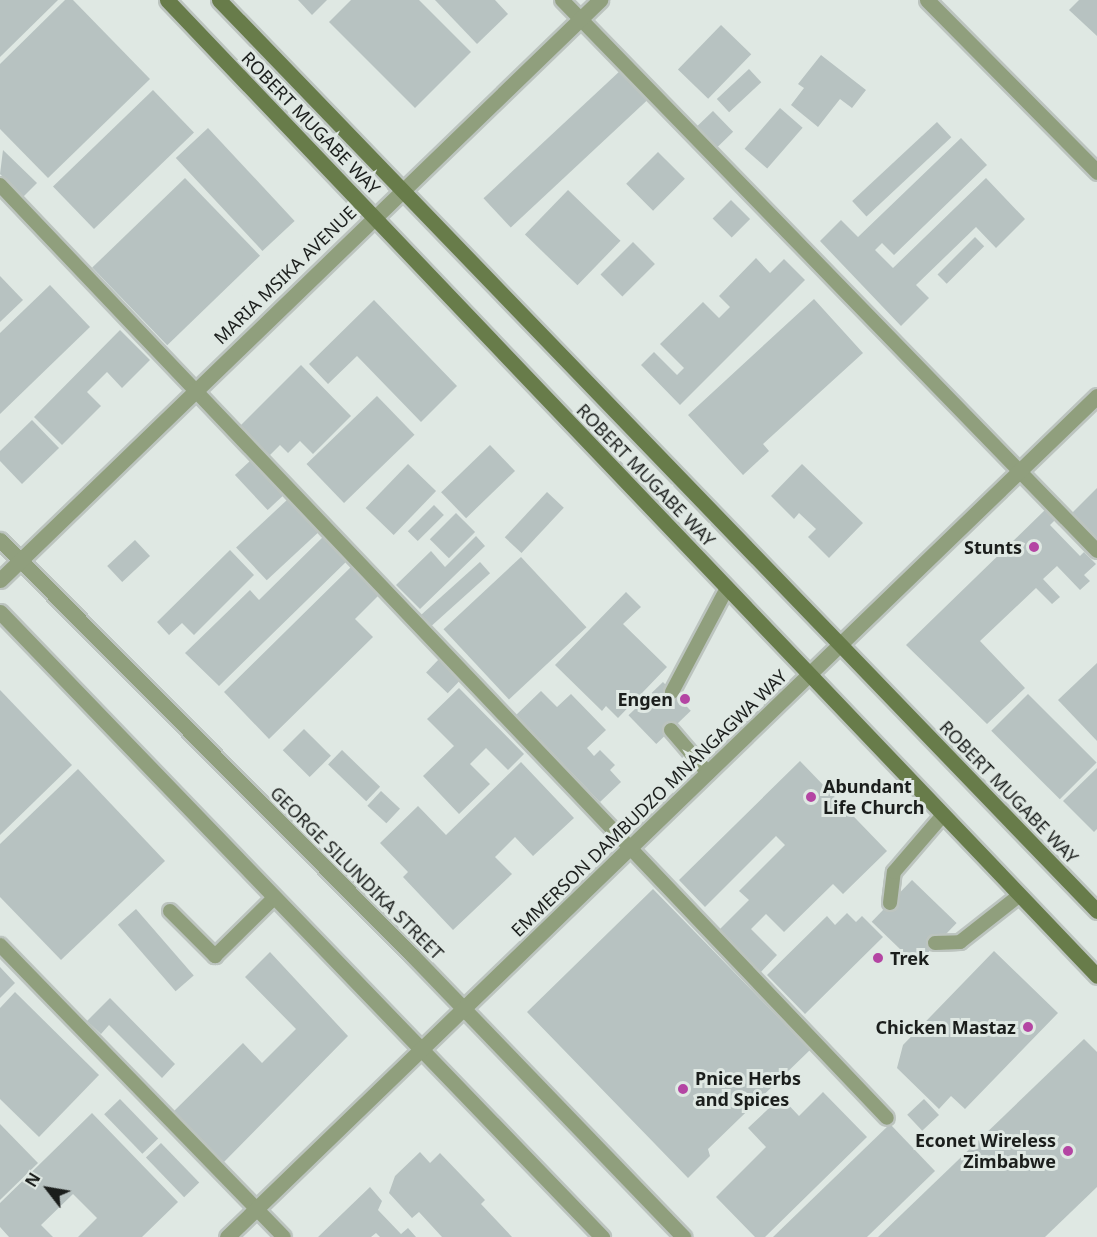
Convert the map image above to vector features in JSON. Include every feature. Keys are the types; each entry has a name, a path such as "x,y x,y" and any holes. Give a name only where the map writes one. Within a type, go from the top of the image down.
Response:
{"main road":[{"name":"ROBERT MUGABE WAY","path":"167,0 1097,976"},
{"name":"ROBERT MUGABE WAY","path":"219,0 1097,911"}],"street":[{"name":"MARIA MSIKA AVENUE","path":"0,580 373,216 600,0"},
{"path":"927,0 1097,172"},
{"name":"EMMERSON DAMBUDZO MNANGAGWA WAY","path":"227,1237 1097,396"},
{"name":"GEORGE SILUNDIKA STREET","path":"0,540 464,1009 683,1237"},
{"path":"0,612 602,1237"}],"lane":[{"path":"562,0 1097,551"},
{"path":"0,185 887,1118"},
{"path":"672,692 727,588"},
{"path":"671,730 708,773"},
{"path":"890,903 894,872 943,814"},
{"path":"935,944 960,942 1020,895"},
{"path":"170,911 215,956 274,898"},
{"path":"0,945 284,1237"}],"building":[{"path":"0,0 58,0 0,57"},
{"path":"65,0 73,0 150,79 48,178 0,129 0,64"},
{"path":"298,0 327,0 312,15"},
{"path":"351,0 419,0 471,52 415,108 329,22"},
{"path":"435,0 495,0 508,14 477,44"},
{"path":"1079,0 1097,0 1097,36 1069,10"},
{"path":"721,25 751,54 708,99 678,70"},
{"path":"821,55 866,90 852,108 840,99 818,127 791,105 804,88 798,84"},
{"path":"749,69 761,82 729,112 717,99"},
{"path":"621,70 648,99 511,227 484,198"},
{"path":"153,90 194,132 94,229 53,187"},
{"path":"780,108 803,128 767,168 745,149"},
{"path":"713,111 733,132 715,149 695,128"},
{"path":"937,122 951,137 866,216 852,201"},
{"path":"208,128 295,221 262,251 176,158"},
{"path":"961,138 987,165 894,255 882,243 875,250 893,268 986,178 1025,219 996,248 976,227 916,285 929,298 901,326 820,241 841,220 858,237"},
{"path":"3,150 37,183 23,197 0,174"},
{"path":"658,152 685,179 653,211 626,184"},
{"path":"185,178 260,256 167,345 92,268"},
{"path":"568,190 621,241 577,285 525,235"},
{"path":"731,200 750,219 732,237 713,218"},
{"path":"975,237 984,246 947,284 938,274"},
{"path":"633,242 655,264 622,296 600,275"},
{"path":"756,258 770,273 784,259 805,280 680,405 641,365 654,352 677,375 684,368 660,344 703,302 719,318 730,307 719,296"},
{"path":"0,276 23,300 0,322"},
{"path":"50,285 90,327 0,414 0,333"},
{"path":"814,299 863,353 763,444 769,451 743,475 688,415"},
{"path":"374,300 457,386 421,422 357,356 328,384 309,364"},
{"path":"120,330 150,360 122,388 107,372 87,392 101,406 62,445 34,417"},
{"path":"301,365 351,416 313,454 300,441 288,453 280,445 269,456 240,426"},
{"path":"377,396 415,435 344,503 307,464"},
{"path":"32,420 59,448 22,484 0,461 0,451"},
{"path":"490,445 515,471 466,518 441,492"},
{"path":"251,460 284,495 268,510 235,475"},
{"path":"408,464 436,491 394,535 366,508"},
{"path":"802,464 863,523 829,558 808,537 816,529 799,513 794,519 771,496"},
{"path":"1097,488 1097,541 1071,514"},
{"path":"547,492 564,508 522,553 505,537"},
{"path":"288,499 319,532 267,580 236,547"},
{"path":"434,505 444,515 418,541 408,531"},
{"path":"1046,509 1056,519 1050,525 1080,556 1084,552 1096,564 1084,575 1090,581 1080,590 1057,566 1043,579 1060,597 1052,604 1036,588 980,641 1025,688 987,724 906,645"},
{"path":"456,513 475,532 449,558 430,539"},
{"path":"325,535 349,559 219,686 185,653 250,590 259,600"},
{"path":"476,536 485,546 420,609 396,585 431,551 445,567"},
{"path":"135,540 150,556 122,582 107,566"},
{"path":"230,550 254,575 194,635 182,623 169,635 157,622"},
{"path":"521,557 586,627 509,700 443,629"},
{"path":"480,562 490,573 431,626 421,615"},
{"path":"354,564 382,592 355,619 373,637 269,739 224,692"},
{"path":"626,592 641,607 623,624 667,667 618,718 606,706 602,711 555,665"},
{"path":"440,658 462,679 448,693 426,672"},
{"path":"1097,663 1097,741 1058,700"},
{"path":"663,682 691,711 656,744 628,715"},
{"path":"459,688 524,754 508,770 486,748 470,764 490,784 459,814 423,776 454,746 427,719"},
{"path":"0,690 72,765 0,835"},
{"path":"541,691 557,707 571,694 606,730 587,748 594,756 600,750 615,765 610,770 621,782 600,802 516,715"},
{"path":"1028,694 1097,763 1060,799 991,731"},
{"path":"304,729 331,756 310,777 283,750"},
{"path":"342,750 380,787 366,801 328,764"},
{"path":"800,761 887,851 843,894 833,884 784,932 766,914 751,929 777,955 759,974 718,931 749,900 739,891 785,845 776,836 705,907 679,880"},
{"path":"521,762 574,818 533,856 515,837 495,857 512,874 453,930 403,877 408,872 380,843 418,806 446,835"},
{"path":"1097,768 1097,829 1094,832 1063,801"},
{"path":"78,769 165,861 61,960 0,897 0,844"},
{"path":"381,791 400,809 386,823 367,806"},
{"path":"912,880 957,923 916,965 872,922"},
{"path":"653,889 810,1050 708,1149 710,1156 688,1178 527,1012"},
{"path":"136,909 194,975 176,991 118,925"},
{"path":"847,913 856,922 862,916 883,937 805,1014 767,975 827,916 835,925"},
{"path":"994,951 1058,1013 965,1109 951,1096 939,1109 897,1068 903,1045"},
{"path":"270,952 348,1036 222,1164 172,1113 243,1043 262,1063 296,1029 245,977"},
{"path":"0,967 15,983 0,998"},
{"path":"15,992 99,1075 39,1137 0,1099 0,1008"},
{"path":"110,998 175,1064 162,1078 109,1025 101,1034 87,1021"},
{"path":"1084,1039 1097,1052 1097,1187 1045,1237 878,1237"},
{"path":"823,1092 867,1137 765,1237 755,1237 716,1197 766,1147 748,1128 781,1097 799,1116"},
{"path":"120,1099 158,1139 142,1154 104,1114"},
{"path":"924,1099 939,1115 922,1131 907,1115"},
{"path":"92,1113 178,1202 142,1237 78,1237 97,1218 73,1194 41,1225 53,1237 9,1237 0,1227 0,1203"},
{"path":"0,1124 38,1163 0,1200"},
{"path":"890,1124 935,1171 867,1237 773,1237"},
{"path":"161,1143 199,1183 184,1197 146,1158"},
{"path":"420,1152 430,1163 440,1153 485,1200 481,1204 512,1237 442,1237 419,1212 412,1218 389,1193 395,1176"},
{"path":"370,1187 382,1201 378,1210 401,1234 408,1228 416,1237 380,1237 376,1233 371,1237 318,1237"}],"place":[{"name":"Stunts","path":"1034,547"},
{"name":"Engen","path":"685,699"},
{"name":"Abundant Life Church","path":"811,797"},
{"name":"Trek","path":"878,958"},
{"name":"Chicken Mastaz","path":"1028,1027"},
{"name":"Pnice Herbs and Spices","path":"683,1089"},
{"name":"Econet Wireless Zimbabwe","path":"1068,1151"}]}
